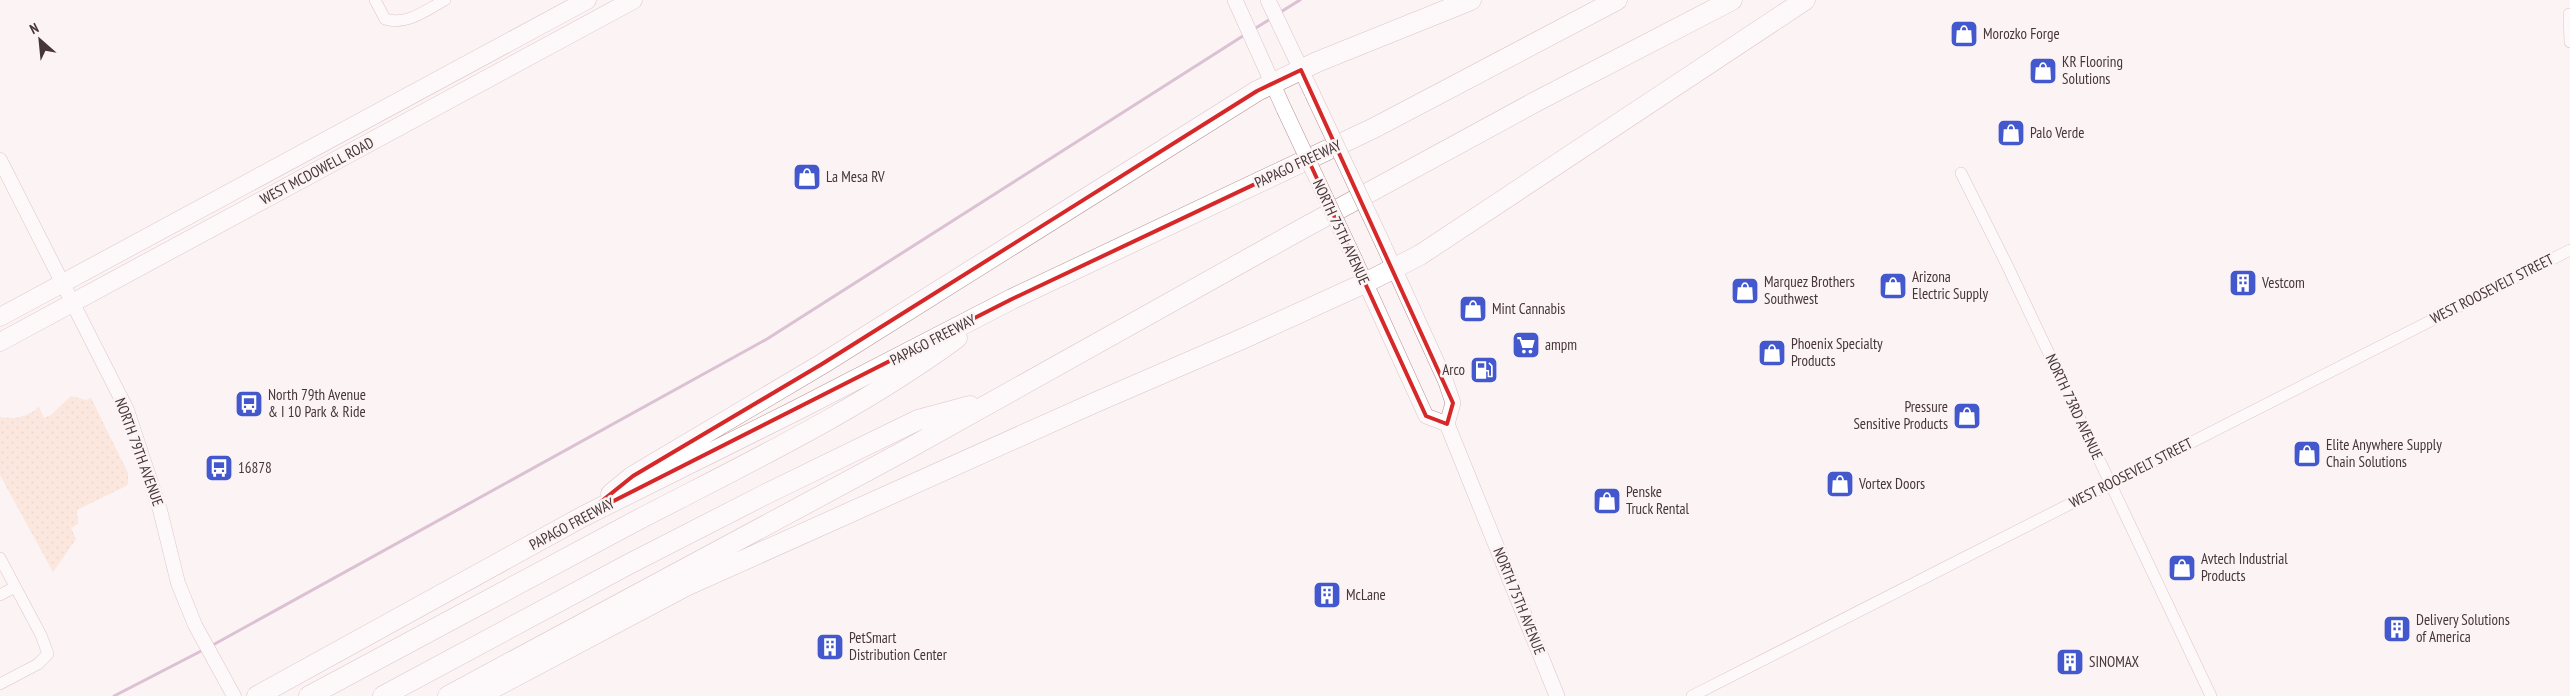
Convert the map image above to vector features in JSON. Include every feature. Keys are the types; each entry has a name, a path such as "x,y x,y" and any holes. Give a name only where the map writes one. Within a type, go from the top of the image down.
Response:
{"highway":[{"path":"582,517 633,476 822,364 1256,91 1472,0"},
{"name":"PAPAGO FREEWAY","path":"257,696 582,517 797,410 1012,299 1374,128 1617,0"},
{"path":"448,696 1002,398 1300,230 1539,100 1732,0"},
{"path":"478,696 718,571 1365,283 1394,268 1428,249 1805,0"},
{"path":"309,696 779,447 915,369 1012,299"},
{"path":"383,696 704,524 918,420 1002,398"}],"main road":[{"name":"WEST MCDOWELL ROAD","path":"0,317 586,0"},
{"name":"WEST MCDOWELL ROAD","path":"0,342 632,0"},
{"path":"1269,1 1384,244 1454,403 1447,424"},
{"name":"NORTH 75TH AVENUE","path":"1236,2 1426,416 1447,424 1557,696"},
{"path":"372,116 382,136"},
{"path":"253,206 258,193 308,162 323,143"}],"street":[{"path":"375,0 385,19 396,23 406,21 445,0"},
{"path":"586,0 597,19"},
{"path":"2569,14 2570,42"},
{"name":"NORTH 79TH AVENUE","path":"0,160 126,410 155,493 178,583 195,625 234,696"},
{"name":"NORTH 73RD AVENUE","path":"1961,173 2007,265 2211,696"},
{"name":"WEST ROOSEVELT STREET","path":"1692,696 2570,250"},
{"path":"0,558 41,635 48,654 38,664 0,684"},
{"path":"0,595 16,587"}],"highlighted area":[{"path":"1301,70 1453,403 1447,424 1426,416 1308,159 1012,299 582,517 633,476 822,364 1257,91"}],"shaded area":[{"path":"71,396 86,400 91,398 128,473 128,485 77,510 78,524 71,528 76,539 53,572 0,475 0,417 21,417 39,407 44,418 51,415"}],"waterway":[{"path":"1279,13 1300,0"},
{"path":"1254,29 1272,18"},
{"path":"211,646 767,339 1246,34"},
{"path":"114,696 205,649"}],"place":[{"name":"Morozko Forge","path":"1964,34"},
{"name":"KR Flooring Solutions","path":"2043,71"},
{"name":"Palo Verde","path":"2011,133"},
{"name":"La Mesa RV","path":"807,177"},
{"name":"Vestcom","path":"2243,283"},
{"name":"Arizona Electric Supply","path":"1893,286"},
{"name":"Marquez Brothers Southwest","path":"1745,291"},
{"name":"Mint Cannabis","path":"1473,309"},
{"name":"ampm","path":"1526,345"},
{"name":"Phoenix Specialty Products","path":"1772,353"},
{"name":"Arco","path":"1484,370"},
{"name":"North 79th Avenue & I 10 Park & Ride","path":"249,404"},
{"name":"Pressure Sensitive Products","path":"1967,416"},
{"name":"Elite Anywhere Supply Chain Solutions","path":"2307,454"},
{"name":"16878","path":"219,468"},
{"name":"Vortex Doors","path":"1840,484"},
{"name":"Penske Truck Rental","path":"1607,501"},
{"name":"Avtech Industrial Products","path":"2182,568"},
{"name":"McLane","path":"1327,595"},
{"name":"Delivery Solutions of America","path":"2397,629"},
{"name":"PetSmart Distribution Center","path":"830,647"},
{"name":"SINOMAX","path":"2070,662"}]}
